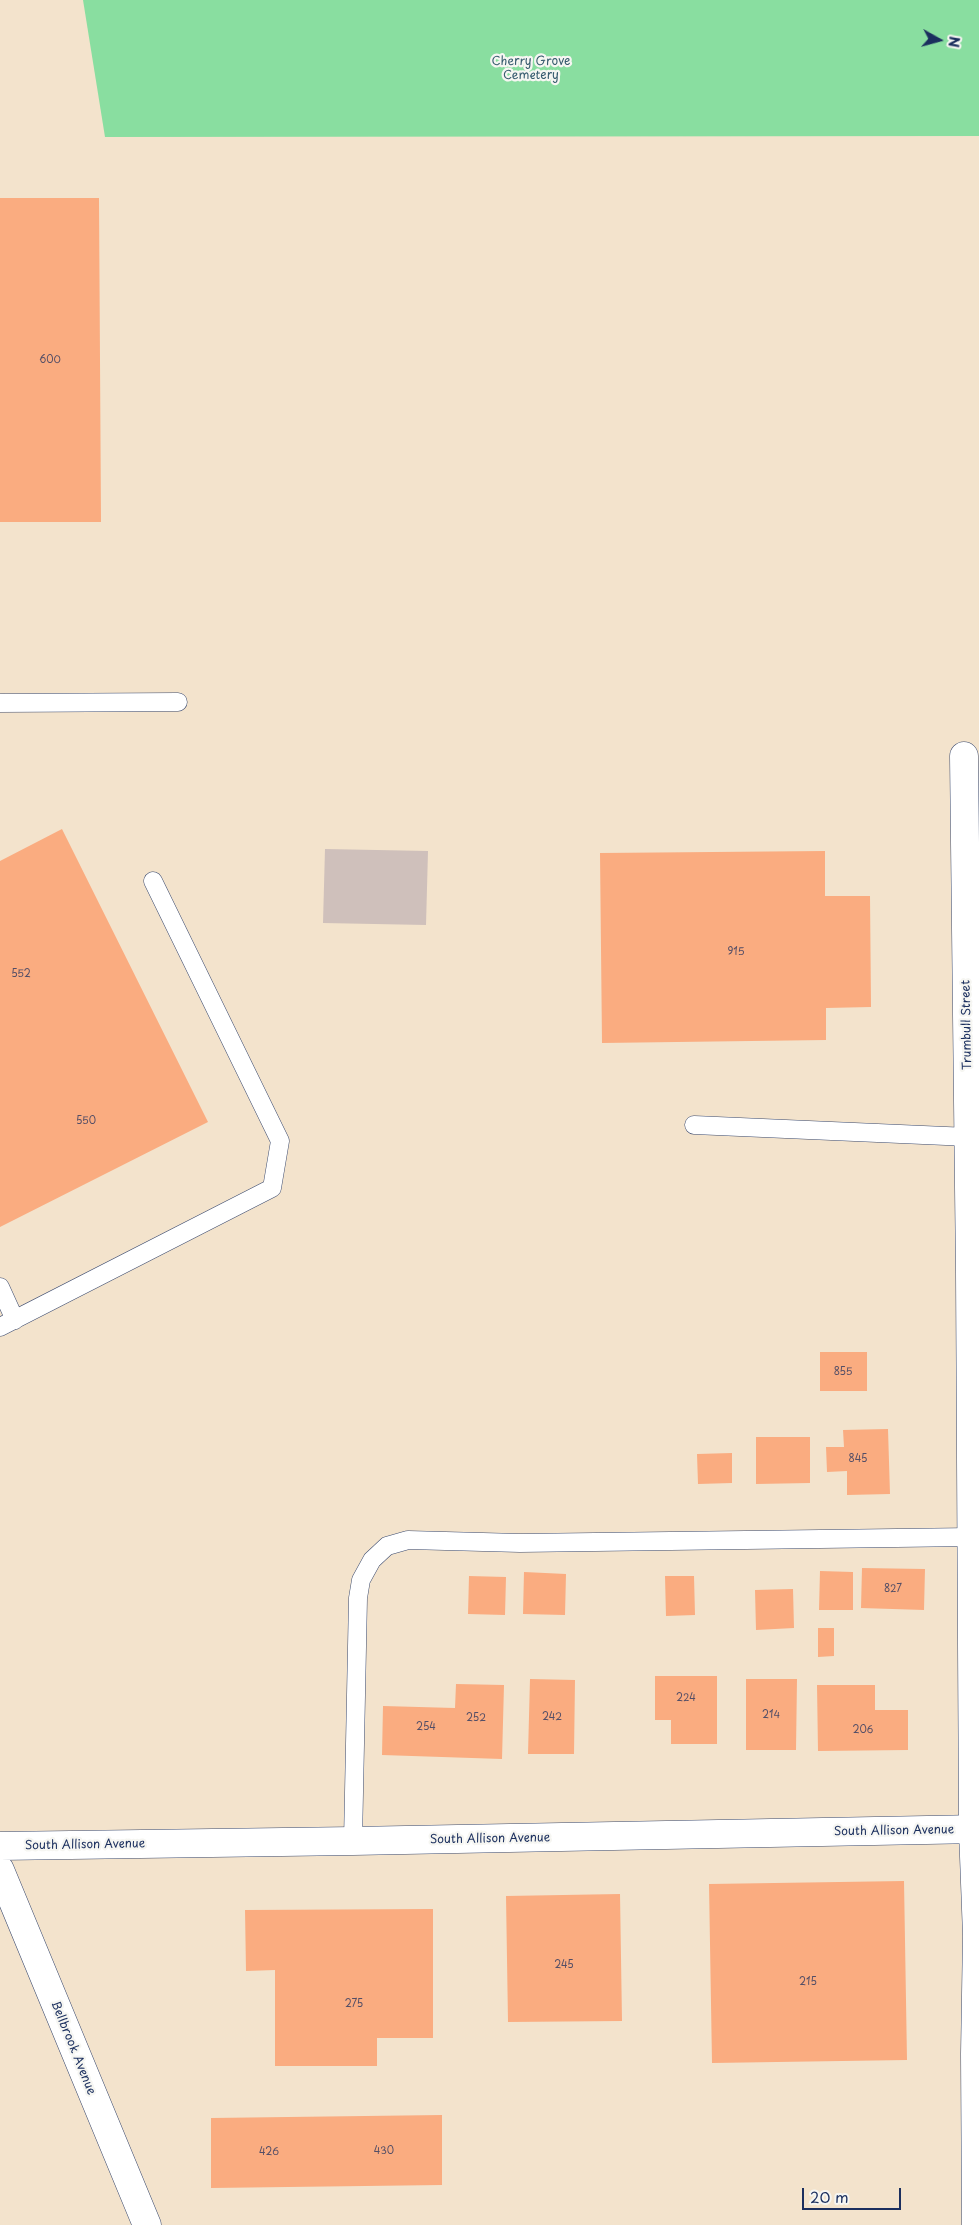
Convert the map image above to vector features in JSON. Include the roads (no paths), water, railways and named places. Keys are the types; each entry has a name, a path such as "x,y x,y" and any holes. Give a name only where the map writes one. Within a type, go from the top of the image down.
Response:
{"street":[{"name":"Trumbull Street","path":"964,756 974,1527 976,2225"},
{"name":"South Allison Avenue","path":"0,1846 976,1830"},
{"name":"Bellbrook Avenue","path":"0,1870 147,2225"}],"lane":[{"path":"0,703 178,702"},
{"path":"0,1287 7,1323 272,1188 280,1141 153,881"},
{"path":"694,1125 968,1137"},
{"path":"353,1841 358,1598 362,1580 372,1560 387,1546 408,1540 520,1543 974,1527"}],"park label":[{"name":"Cherry Grove Cemetery","path":"531,69"}]}
